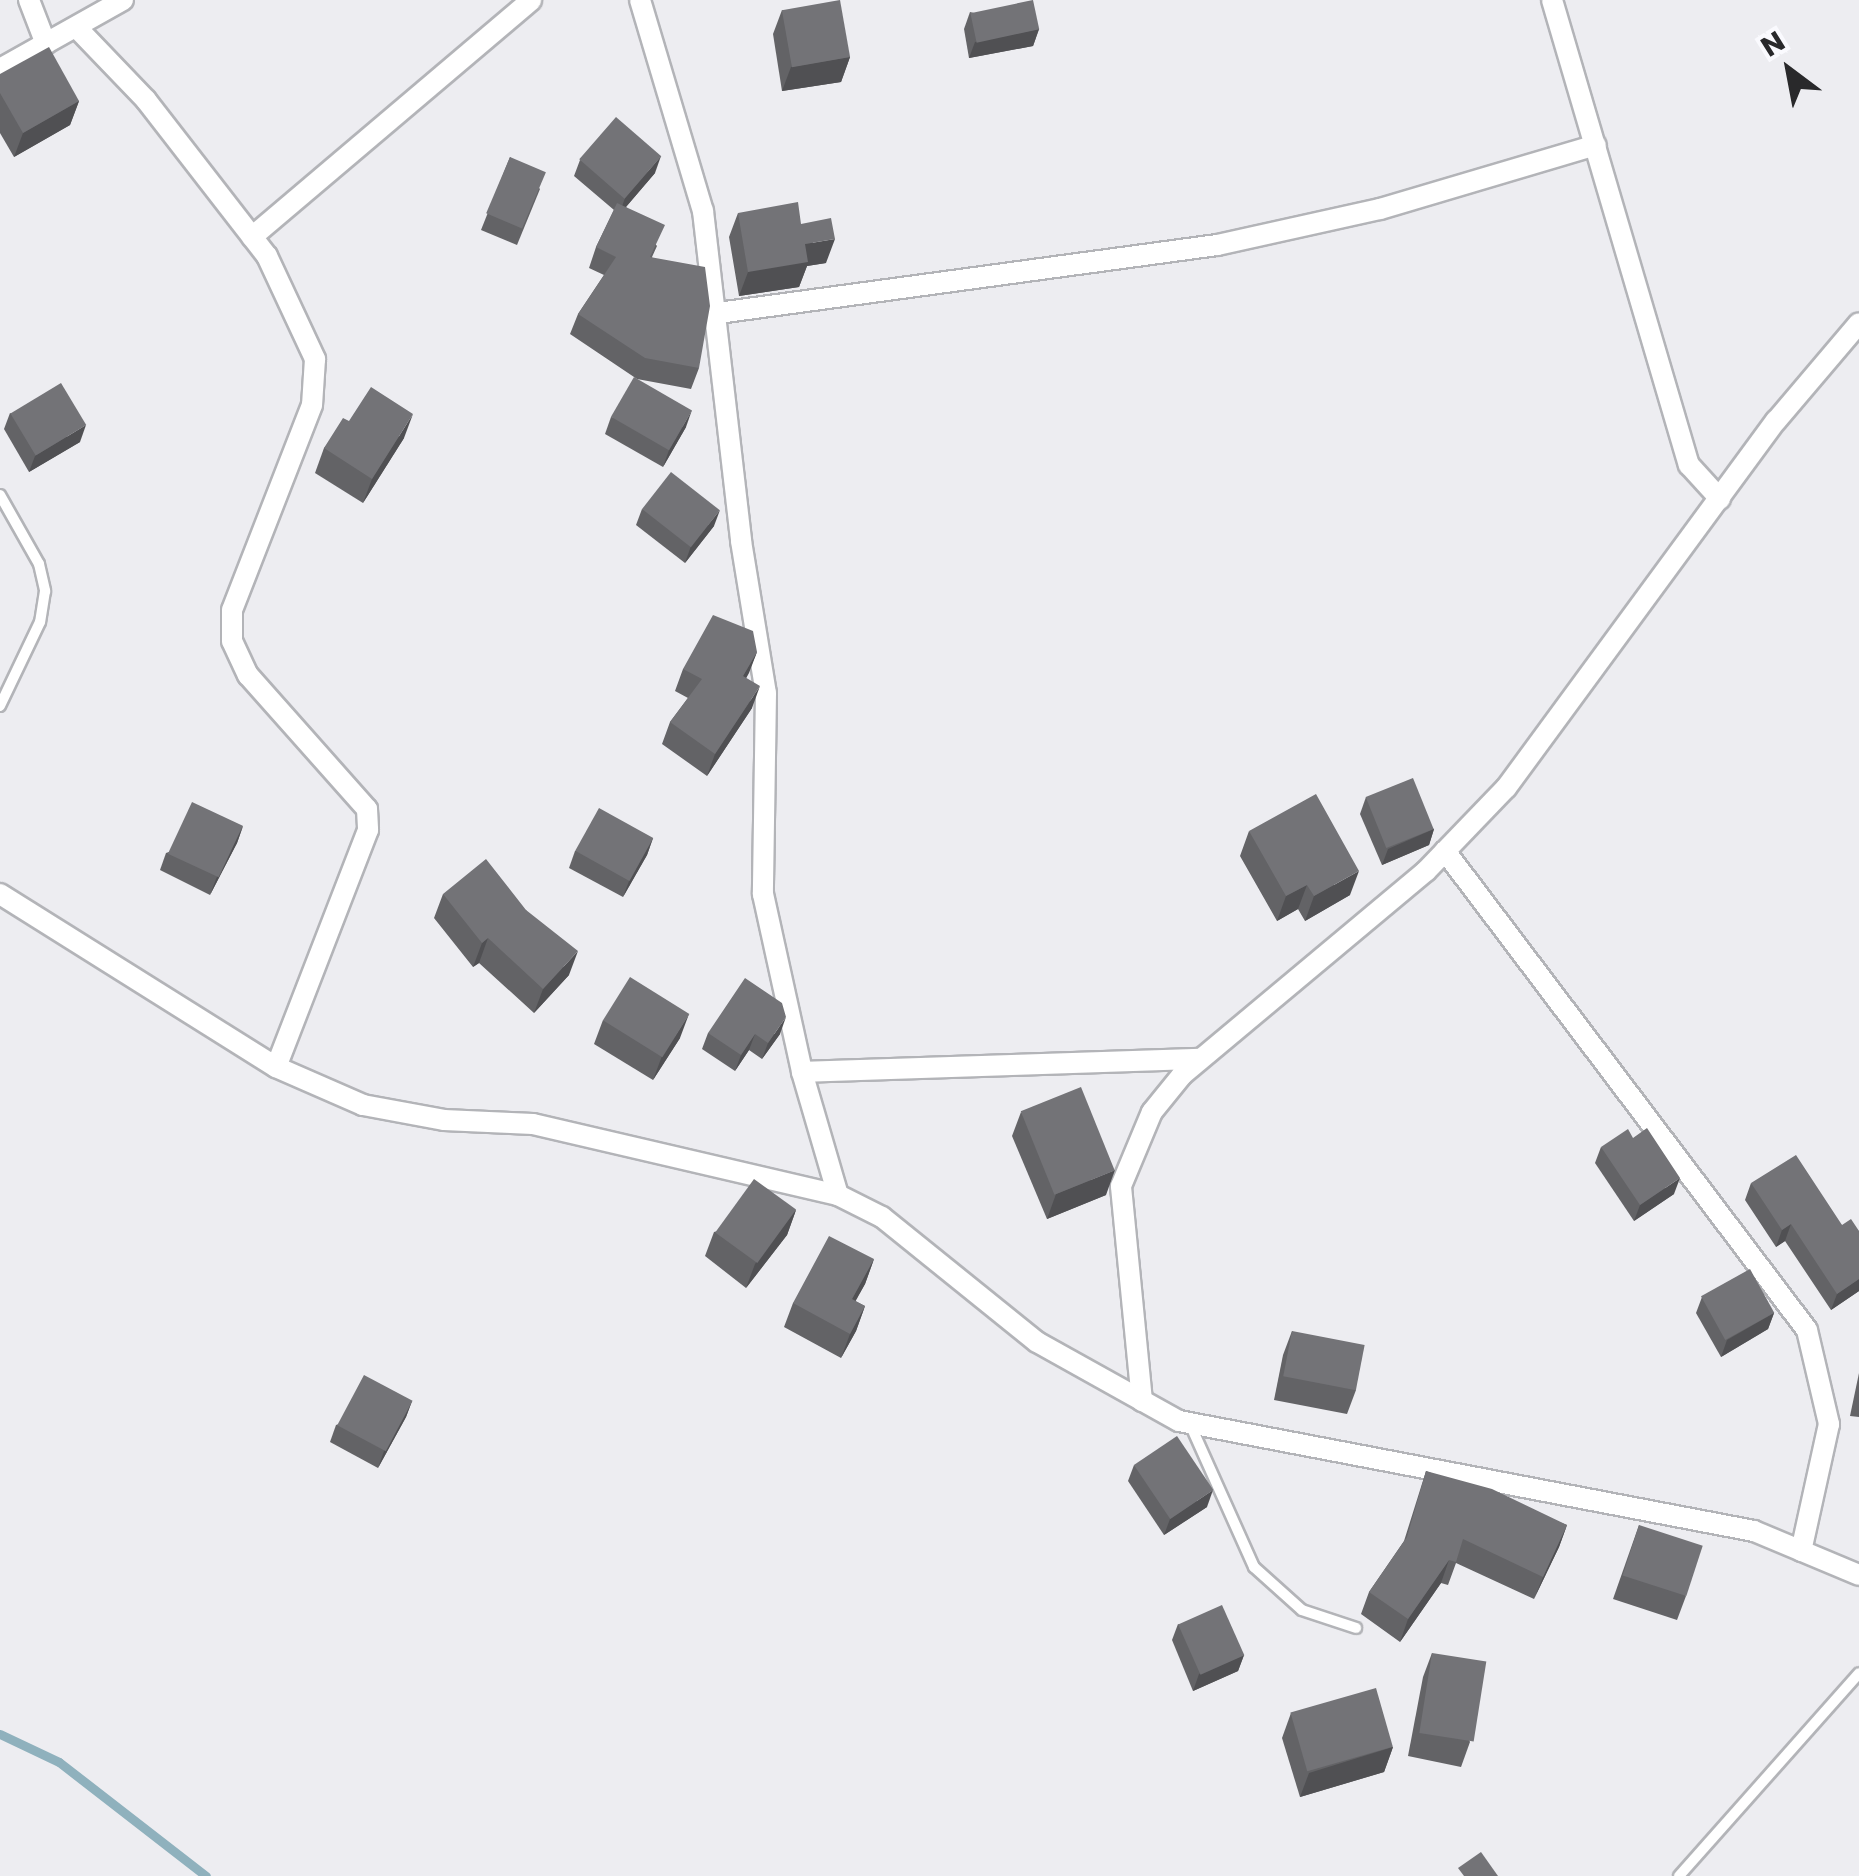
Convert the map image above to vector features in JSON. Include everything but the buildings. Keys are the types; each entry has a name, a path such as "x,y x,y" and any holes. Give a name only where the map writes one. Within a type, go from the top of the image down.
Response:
{"street":[{"path":"29,0 46,44"},
{"path":"0,69 122,0"},
{"path":"252,236 530,0"},
{"path":"640,0 703,211 718,313 741,541 766,693 762,894 802,1072 838,1194"},
{"path":"1552,0 1690,464 1720,499"},
{"path":"77,28 146,100 252,236 299,315 316,359 312,405 232,610 232,641 248,676 367,809 368,830 276,1067"},
{"path":"718,313 1217,245 1380,209 1596,144"},
{"path":"1142,1401 1121,1186 1152,1112 1200,1059 1445,851 1506,788 1720,499 1859,323"},
{"path":"1445,851 1807,1330 1829,1424 1801,1550"},
{"path":"0,894 276,1067 363,1105 408,1116 533,1124 838,1194 882,1217 1037,1342 1142,1401 1190,1423 1754,1531 1859,1575"},
{"path":"802,1072 1200,1059"}],"lane":[{"path":"0,495 39,564 44,591 40,622 0,706"},
{"path":"1190,1423 1254,1566 1302,1610 1356,1628"},
{"path":"1679,1876 1859,1673"}],"waterway":[{"path":"0,1734 59,1762 206,1876"}]}
